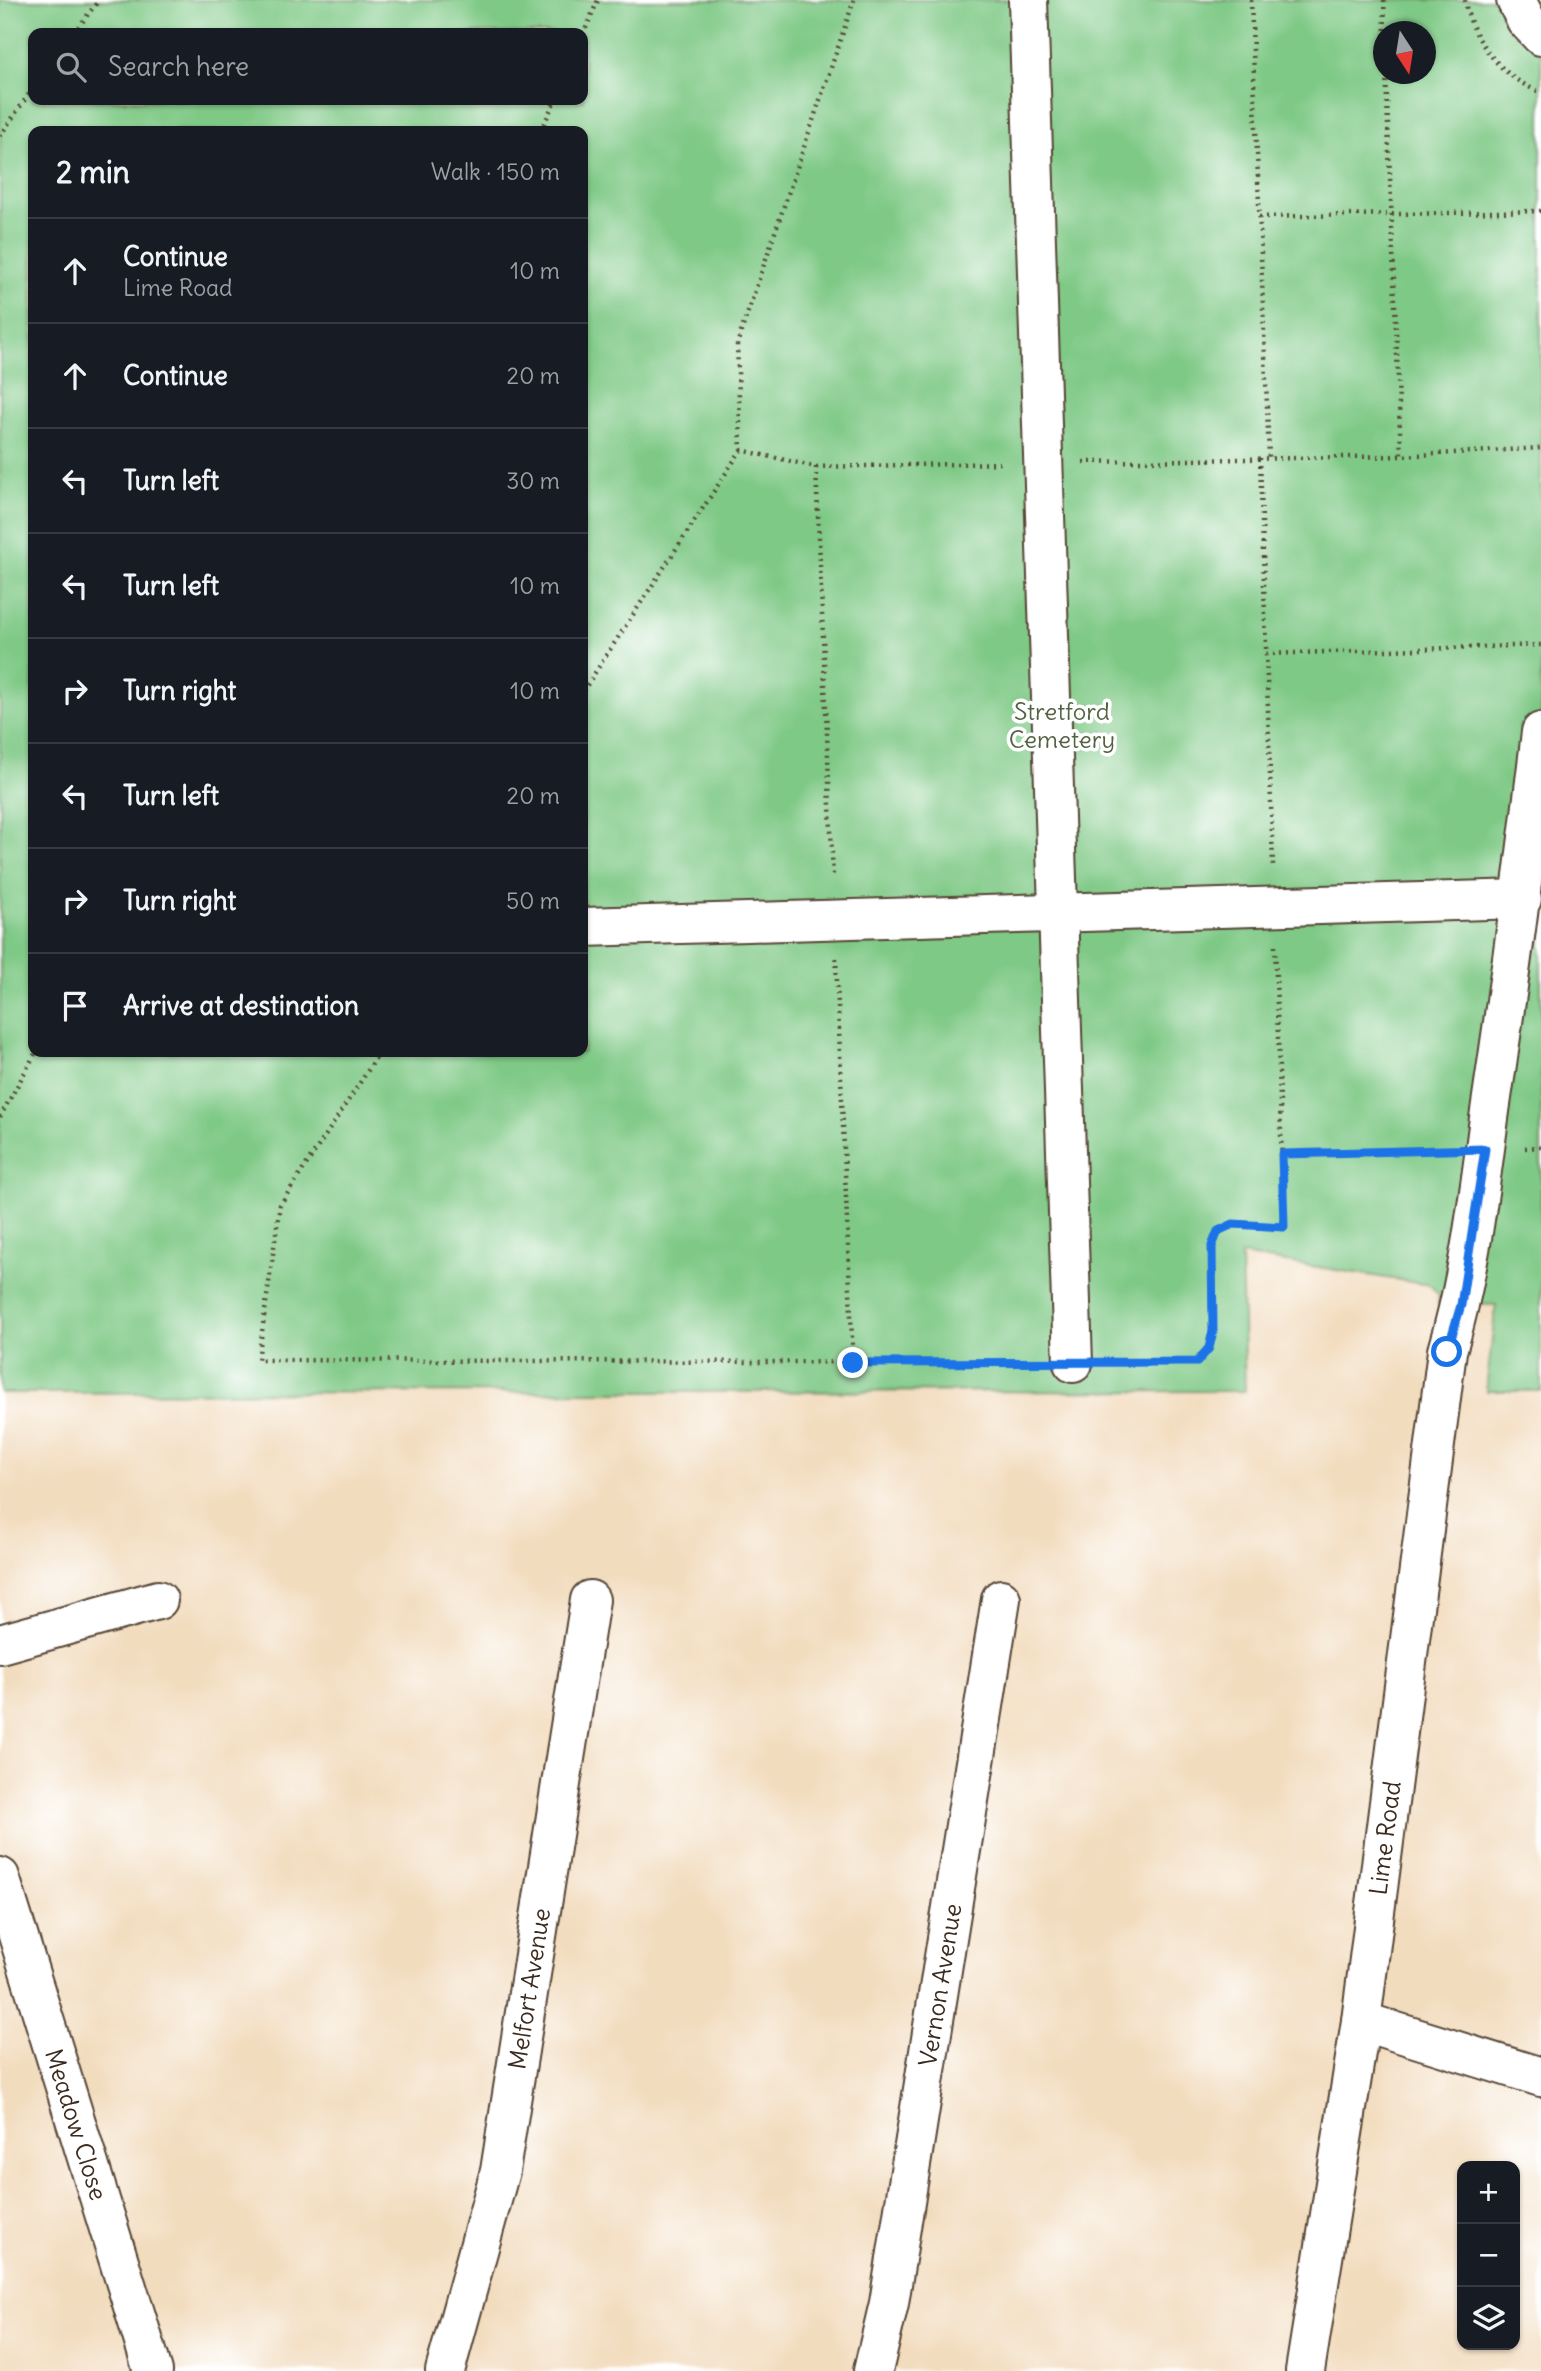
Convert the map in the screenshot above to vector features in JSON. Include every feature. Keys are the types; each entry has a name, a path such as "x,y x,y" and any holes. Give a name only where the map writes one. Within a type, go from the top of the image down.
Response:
{"street":[{"path":"1028,0 1073,1363"},
{"path":"1516,0 1526,20 1541,36"},
{"name":"Lime Road","path":"1305,2371 1361,2021 1447,1352 1461,1305 1485,1149 1522,899 1541,732"},
{"path":"588,927 1522,899"},
{"name":"Vernon Avenue","path":"873,2371 889,2303 1002,1598"},
{"path":"0,1644 158,1600"},
{"name":"Melfort Avenue","path":"445,2371 500,2171 590,1600"},
{"name":"Meadow Close","path":"0,1877 153,2371"},
{"path":"1361,2021 1541,2077"}],"path":[{"path":"78,28 99,0"},
{"path":"586,28 598,0"},
{"path":"588,683 741,450 737,344 854,0"},
{"path":"1251,0 1269,458"},
{"path":"1384,0 1385,21"},
{"path":"1386,84 1401,456"},
{"path":"0,136 28,95"},
{"path":"543,126 553,105"},
{"path":"1259,217 1541,211"},
{"path":"741,450 816,467 1401,456 1541,448"},
{"path":"377,1057 280,1205 258,1360 1197,1362 1209,1348 1213,1331 1212,1246 1218,1231 1233,1224 1284,1227 1260,458"},
{"path":"1266,654 1541,645"},
{"path":"0,1116 33,1057"},
{"path":"1282,1154 1541,1147"}],"green space":[{"name":"Stretford Cemetery","path":"0,0 1541,0 1541,1391 1486,1391 1496,1305 1438,1304 1439,1295 1430,1285 1241,1255 1245,1391 0,1393"}],"route":[{"path":"853,1363 1197,1362 1209,1348 1213,1331 1212,1246 1218,1231 1233,1224 1284,1227 1282,1154 1485,1149 1461,1305 1447,1352"}]}
